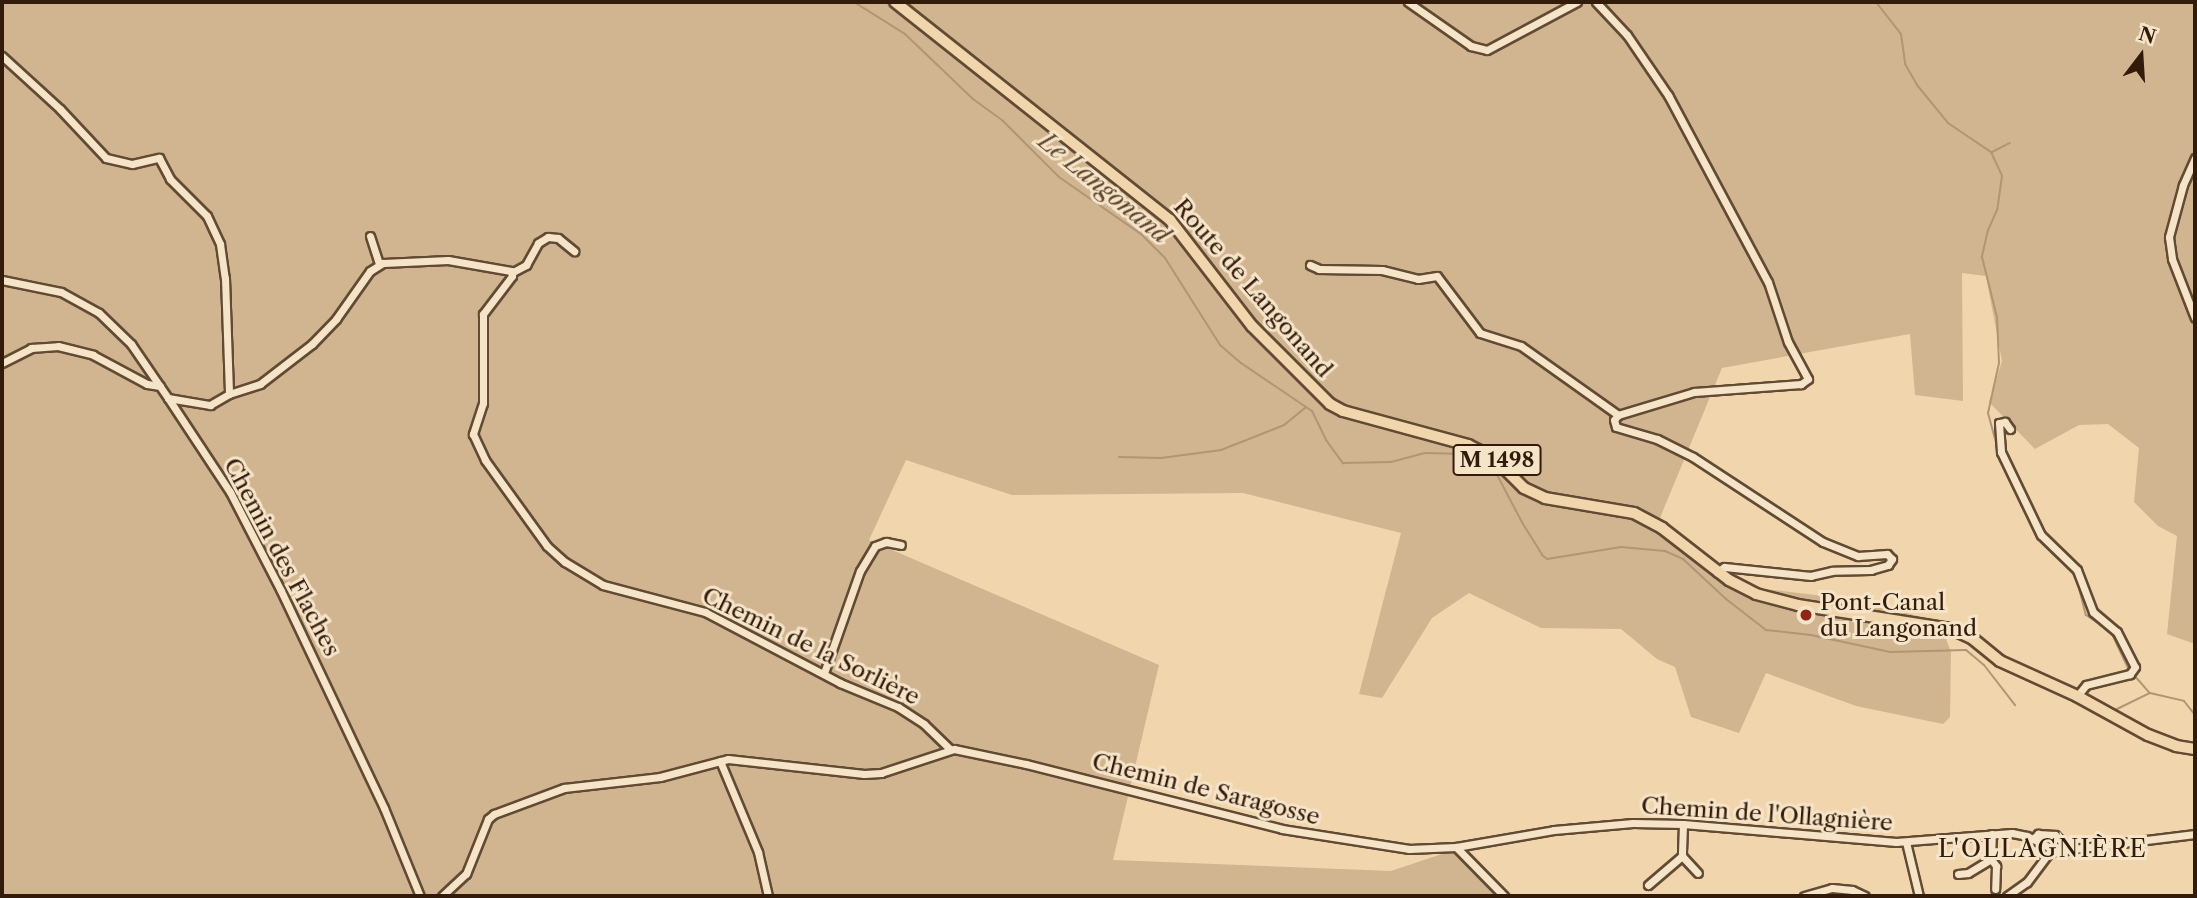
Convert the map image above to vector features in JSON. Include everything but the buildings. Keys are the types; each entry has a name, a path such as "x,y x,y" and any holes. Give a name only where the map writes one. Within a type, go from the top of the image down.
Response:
{"main road":[{"name":"Route de Langonand","path":"895,2 1170,220 1252,326 1330,404 1475,448 1494,458 1524,488 1545,498 1634,513 1662,528 1717,572 1742,588 1778,601 1952,629 1973,639 2000,661 2077,696 2147,735 2176,746 2195,749"}],"street":[{"path":"1408,2 1471,46 1487,50 1577,2"},
{"path":"1596,2 1627,35 1668,95 1768,282 1788,342 1808,379 1801,384 1695,392 1618,415 1614,420 1616,428 1657,439 1693,457 1823,542 1858,556 1887,554 1892,559 1888,565 1871,570 1832,570 1811,576 1724,567 1717,572"},
{"path":"2,56 66,115 102,155 124,164 159,158 168,177 207,216 219,244 225,278 229,394"},
{"path":"2195,158 2183,185 2169,237 2172,259 2195,318"},
{"path":"370,236 379,264"},
{"name":"Chemin de la Sorlière","path":"574,251 558,238 548,237 538,243 526,265 513,272 483,314 483,403 473,434 485,460 539,536 565,562 603,585 705,612 911,715 950,749"},
{"path":"168,398 210,405 229,394 260,384 313,344 379,264 404,260 448,260 513,272"},
{"path":"1310,265 1319,269 1382,270 1418,279 1437,276 1480,333 1521,346 1618,415"},
{"name":"Chemin des Flaches","path":"2,280 45,287 83,302 111,323 131,344 160,386 230,492 281,591 367,772 420,896"},
{"path":"2,363 30,348 58,346 93,355 147,384 160,386"},
{"path":"2010,429 2006,422 1999,423 2001,452 2041,535 2077,570 2093,612 2117,632 2135,667 2130,674 2087,685 2077,696"},
{"path":"824,673 860,571 875,546 886,542 901,545"},
{"path":"442,896 466,874 475,858 488,820 503,809 564,788 660,777 728,759 864,774 897,768 950,749"},
{"name":"Chemin de Saragosse","path":"950,749 1026,764 1301,833 1389,848 1456,848"},
{"path":"720,761 758,852 768,896"},
{"path":"1683,824 1682,856 1698,873"},
{"name":"Chemin de l'Ollagnière","path":"1456,848 1588,826 1683,824 1906,842 2020,834 2034,838 2051,850"},
{"path":"1992,834 1991,859 1996,866 1995,889"},
{"name":"Chemin de l'Ollagnière","path":"2034,838 2038,834 2055,835 2062,842 2064,851"},
{"path":"2007,896 2027,882 2051,850 2064,851 2195,835"},
{"path":"1906,842 1919,896"},
{"path":"1456,848 1504,896"},
{"path":"1648,885 1682,856"},
{"path":"1958,874 1968,873 1991,859"},
{"path":"1804,896 1832,888 1853,890 1865,896"}],"shaded area":[{"path":"2,2 2195,2 2195,644 2167,634 2177,536 2158,526 2134,502 2139,448 2108,424 2079,425 2035,449 1989,402 2002,361 1986,276 1962,273 1963,401 1915,395 1910,334 1722,368 1655,530 1669,534 1740,586 1848,599 1939,621 1951,652 1950,717 1943,724 1856,706 1766,673 1739,733 1691,717 1675,667 1657,659 1621,629 1541,628 1469,593 1432,618 1382,698 1359,694 1401,533 1243,493 1012,495 906,460 869,540 1159,665 1113,860 1391,871 1451,851 1500,896 2,896"}],"waterway":[{"name":"Le Langonand","path":"854,2 905,34 973,99 1003,121 1059,177 1141,234 1165,258 1220,345 1241,363 1312,411 1326,440 1343,463 1391,462 1425,453 1467,454 1495,471 1523,524 1547,559 1621,547 1665,551 1683,559 1726,599 1766,630 1811,635 1890,652 1966,650 1984,665 2015,705"},
{"path":"1876,2 1901,34 1905,64 1917,85 1948,123 1991,152 2002,176 1997,210 1988,230 1982,257 1997,317 1999,363 1988,413 1997,446"},
{"path":"1992,152 2010,143"},
{"path":"1119,457 1161,458 1221,450 1284,425 1306,407"},
{"path":"2044,542 2063,562"},
{"path":"2078,584 2086,615 2111,632 2129,670"},
{"path":"2134,675 2149,692"},
{"name":"Le Langonand","path":"2115,710 2150,693 2184,701 2195,715"}],"place":[{"name":"Pont-Canal du Langonand","path":"1806,615"}],"district":[{"name":"L'OLLAGNIÈRE","path":"2043,849"}]}
